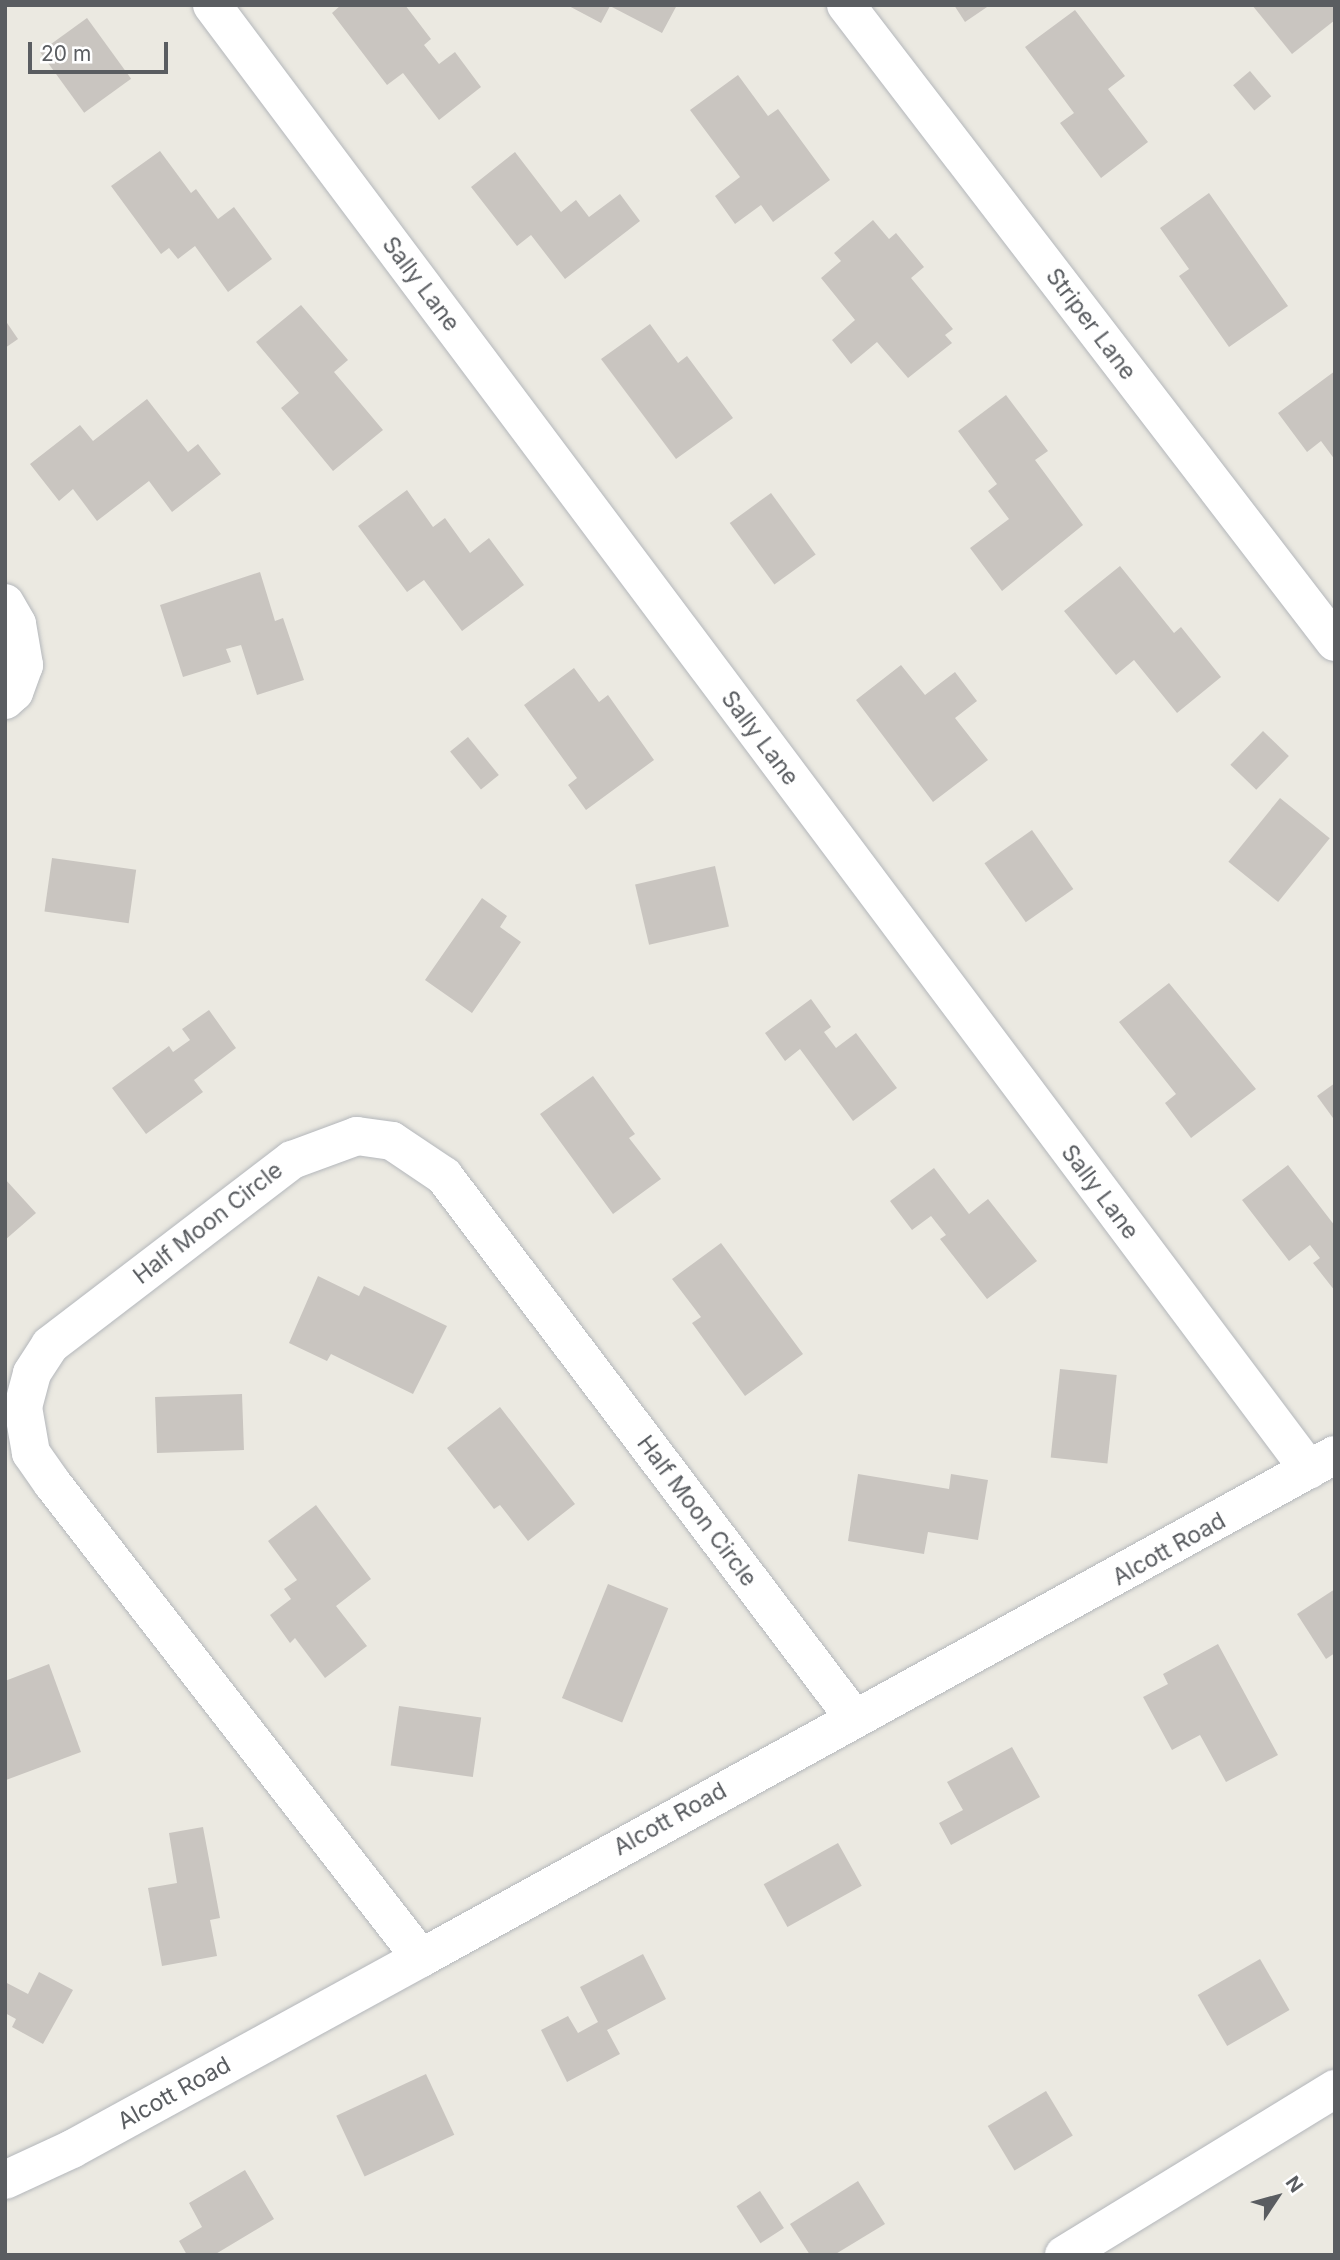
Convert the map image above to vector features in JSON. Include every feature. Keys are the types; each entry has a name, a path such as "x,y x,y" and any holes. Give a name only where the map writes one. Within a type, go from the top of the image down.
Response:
{"street":[{"name":"Sally Lane","path":"212,5 1322,1463"},
{"name":"Striper Lane","path":"846,5 1335,642"},
{"path":"5,603 17,624 24,665 14,692 5,700"},
{"name":"Half Moon Circle","path":"421,1958 52,1483 31,1453 23,1407 32,1373 50,1345 292,1160 357,1136 392,1141 444,1175 854,1718"},
{"name":"Alcott Road","path":"5,2180 421,1958 1322,1463"},
{"path":"1064,2255 1335,2089"}],"building":[{"path":"341,5 405,5 431,39 424,45 439,64 455,52 481,87 439,120 403,73 387,85 332,13"},
{"path":"567,5 677,5 662,33 610,6 601,23"},
{"path":"954,5 990,5 965,22"},
{"path":"1252,5 1335,5 1335,20 1292,54"},
{"path":"1075,10 1125,76 1108,89 1148,142 1101,178 1060,123 1074,113 1025,47"},
{"path":"87,18 131,79 84,113 40,52"},
{"path":"1250,71 1271,96 1254,110 1233,85"},
{"path":"738,75 768,116 778,109 830,180 773,222 761,205 735,224 715,196 740,177 690,110"},
{"path":"160,151 191,193 196,189 218,219 234,207 272,259 228,292 195,246 178,259 169,248 161,254 111,186"},
{"path":"515,152 561,212 576,200 589,217 620,194 640,221 565,279 531,235 517,246 471,187"},
{"path":"1209,193 1288,306 1229,347 1179,276 1189,269 1160,228"},
{"path":"873,220 889,239 896,233 924,267 911,278 953,329 945,335 952,343 908,378 877,342 851,364 832,340 855,320 821,278 841,261 834,253"},
{"path":"301,305 348,360 334,372 383,430 333,471 281,408 299,393 256,342"},
{"path":"5,320 18,339 5,348"},
{"path":"650,324 678,363 687,356 733,418 676,459 601,359"},
{"path":"1335,371 1335,460 1321,441 1307,452 1278,413"},
{"path":"1006,395 1048,451 1035,460 1083,525 1002,591 970,548 1009,519 988,491 997,484 958,431"},
{"path":"147,399 188,452 198,444 221,474 172,512 149,481 97,521 73,489 59,501 30,464 80,425 93,441"},
{"path":"407,490 433,527 445,518 470,553 489,538 524,585 462,631 424,580 407,592 358,526"},
{"path":"771,493 816,554 774,584 730,523"},
{"path":"1120,566 1174,633 1181,627 1221,677 1177,713 1134,660 1116,675 1064,611"},
{"path":"260,572 275,621 283,618 304,680 257,695 241,645 226,649 231,662 183,677 160,605"},
{"path":"901,665 925,695 955,672 977,701 955,718 988,760 933,802 856,700"},
{"path":"574,668 599,702 608,695 654,760 586,810 568,785 577,778 524,705"},
{"path":"1263,731 1289,756 1256,790 1230,765"},
{"path":"468,737 499,775 481,790 450,751"},
{"path":"1280,798 1330,838 1278,902 1228,862"},
{"path":"1032,830 1073,889 1026,922 984,863"},
{"path":"52,858 136,870 129,923 44,911"},
{"path":"715,866 729,926 649,945 635,884"},
{"path":"482,898 507,916 500,927 521,942 472,1013 425,980"},
{"path":"1169,983 1256,1089 1191,1138 1165,1103 1176,1094 1119,1022"},
{"path":"811,999 831,1027 824,1032 836,1048 856,1033 897,1088 853,1121 800,1049 785,1061 765,1033"},
{"path":"209,1010 236,1048 194,1080 203,1092 146,1134 112,1088 169,1046 173,1052 190,1040 182,1029"},
{"path":"593,1076 635,1134 629,1138 661,1179 613,1214 540,1114"},
{"path":"1335,1083 1335,1116 1333,1118 1317,1096"},
{"path":"1288,1165 1335,1226 1335,1291 1313,1263 1320,1258 1310,1245 1289,1261 1242,1200"},
{"path":"934,1168 969,1214 988,1199 1037,1261 987,1299 940,1239 946,1235 931,1216 912,1230 890,1201"},
{"path":"5,1179 36,1213 5,1240"},
{"path":"721,1243 803,1354 745,1396 692,1323 701,1317 672,1279"},
{"path":"318,1276 359,1296 364,1286 447,1326 413,1394 331,1354 327,1361 289,1343"},
{"path":"1060,1369 1117,1375 1107,1463 1051,1458"},
{"path":"242,1394 244,1450 157,1453 155,1397"},
{"path":"500,1407 575,1504 528,1541 500,1505 494,1509 447,1448"},
{"path":"858,1474 949,1489 951,1474 988,1480 978,1540 928,1532 924,1554 848,1541"},
{"path":"316,1505 371,1579 336,1606 367,1646 325,1678 295,1638 290,1643 270,1615 291,1599 284,1589 297,1580 268,1541"},
{"path":"608,1584 668,1608 622,1722 562,1698"},
{"path":"1335,1589 1335,1653 1326,1659 1297,1614"},
{"path":"1218,1644 1278,1755 1226,1782 1200,1735 1172,1750 1143,1697 1168,1684 1163,1674"},
{"path":"49,1664 81,1752 6,1780 5,1681"},
{"path":"399,1706 481,1718 473,1777 391,1765"},
{"path":"1012,1747 1040,1797 951,1845 939,1823 963,1810 947,1782"},
{"path":"203,1827 220,1918 210,1920 217,1956 162,1966 148,1888 177,1883 169,1833"},
{"path":"838,1843 862,1886 787,1927 764,1884"},
{"path":"643,1954 666,1999 607,2030 620,2054 567,2082 541,2030 568,2016 578,2033 598,2022 580,1987"},
{"path":"1260,1959 1290,2010 1227,2046 1198,1995"},
{"path":"39,1972 73,1990 43,2044 12,2027 16,2019 5,2013 5,1982 28,1994"},
{"path":"426,2074 454,2135 365,2177 336,2116"},
{"path":"1046,2091 1073,2136 1014,2171 988,2126"},
{"path":"245,2170 274,2219 214,2255 187,2255 179,2241 202,2227 189,2203"},
{"path":"858,2181 885,2224 834,2255 810,2255 790,2224"},
{"path":"760,2191 784,2228 760,2243 737,2206"}]}
